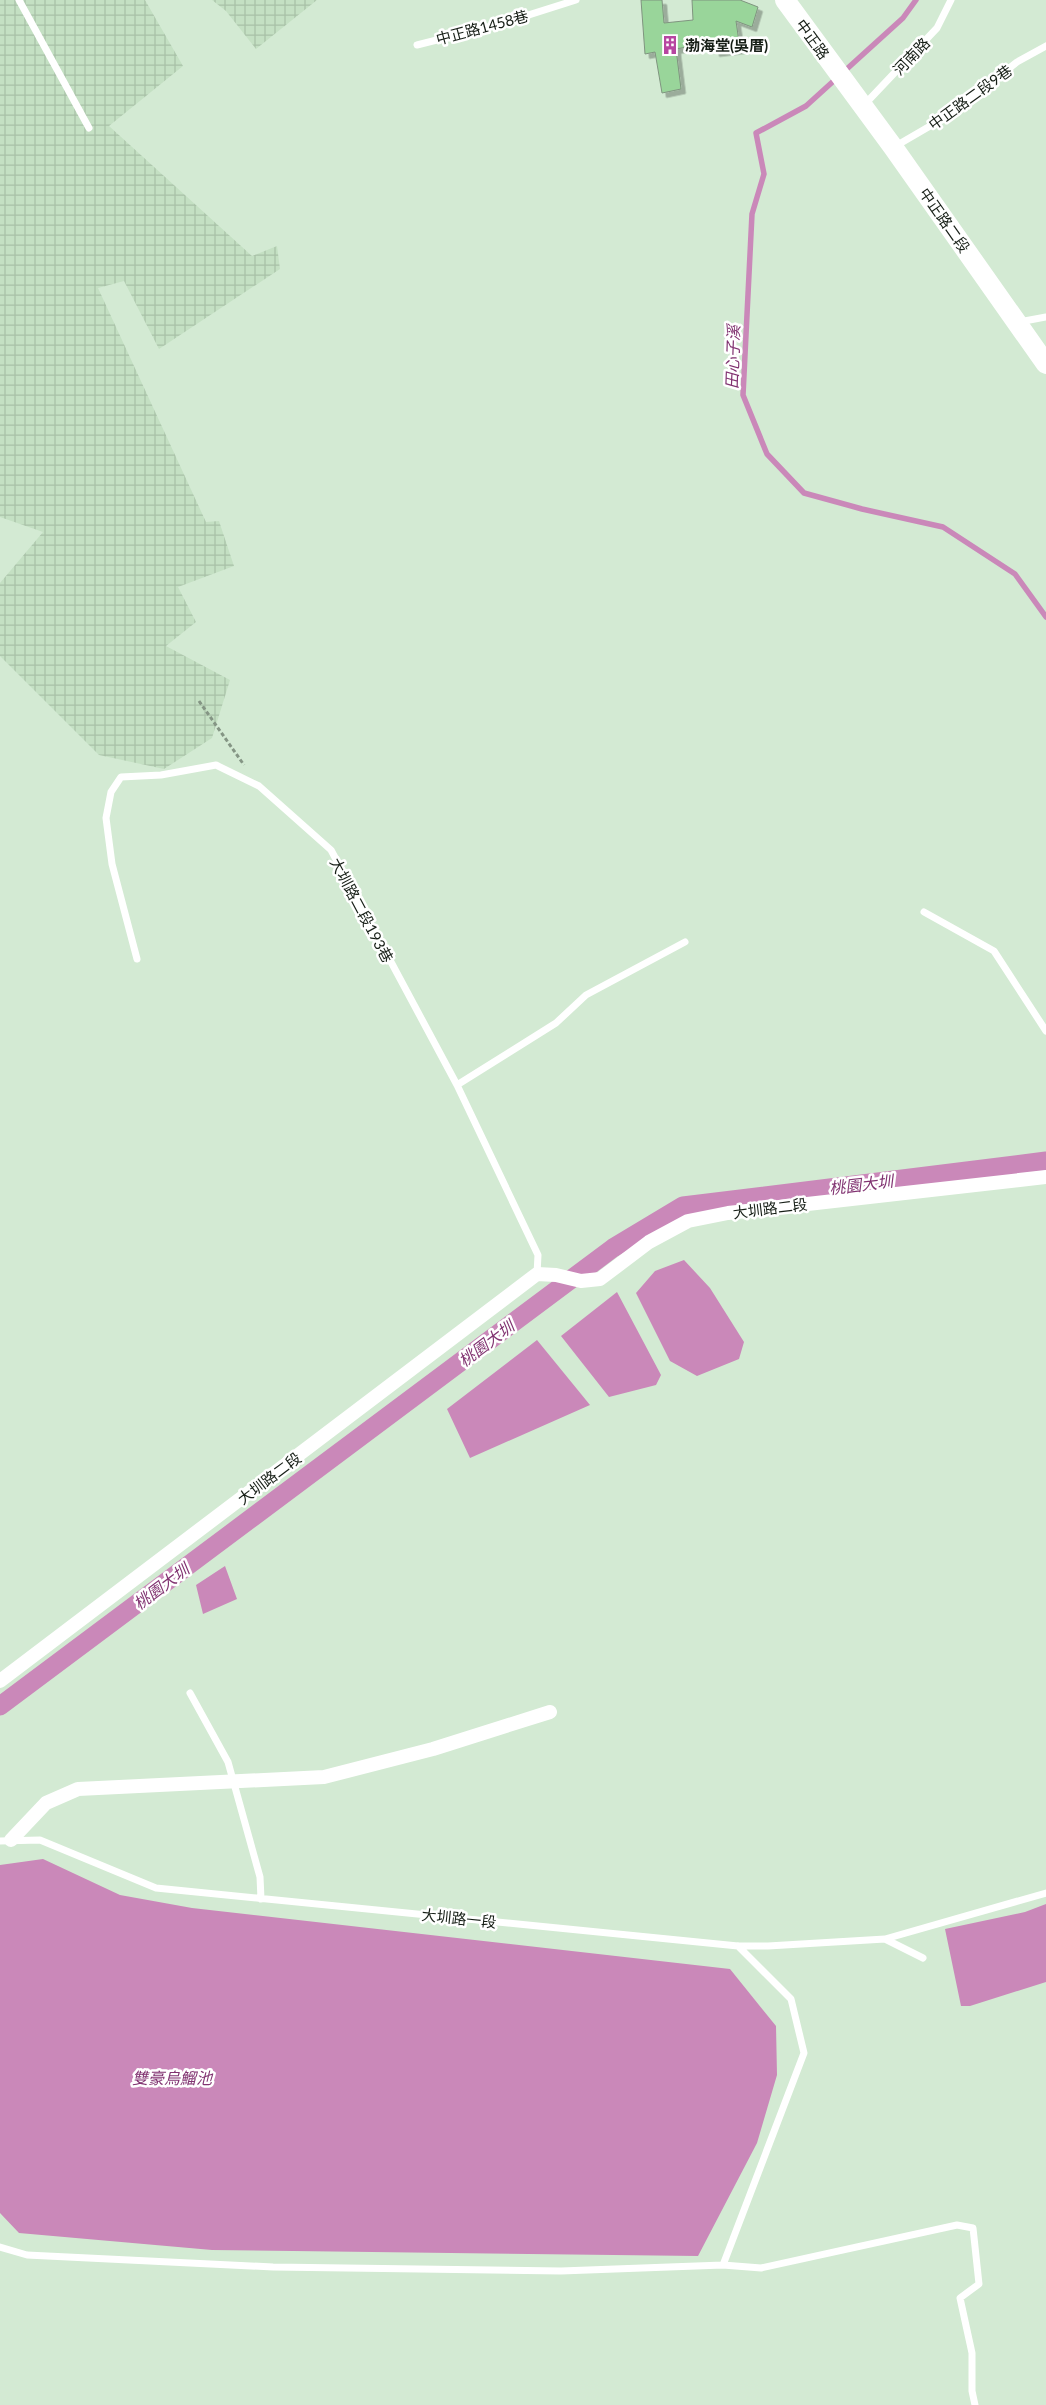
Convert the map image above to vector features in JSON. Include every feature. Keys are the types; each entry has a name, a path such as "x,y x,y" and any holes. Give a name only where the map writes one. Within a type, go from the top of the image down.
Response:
{"main road":[{"name":"中正路","path":"784,0 842,79"},
{"name":"中正路二段","path":"842,79 893,147 1046,364"}],"street":[{"name":"大圳路二段","path":"0,1681 537,1274 556,1275 581,1281 600,1279 649,1242 688,1221 728,1213 1046,1177"},
{"path":"6,1840 46,1803 78,1789 324,1777 433,1749 550,1712"}],"lane":[{"path":"19,0 89,128"},
{"name":"中正路1458巷","path":"417,45 500,24 576,0"},
{"name":"河南路","path":"863,106 937,28 950,0"},
{"name":"中正路二段9巷","path":"893,147 949,115 1017,62 1046,46"},
{"path":"1017,322 1046,317"},
{"name":"大圳路二段193巷","path":"138,959 112,864 106,818 111,792 120,777 161,775 216,765 259,786 331,850 457,1085 538,1255 537,1274"},
{"path":"924,912 994,950 1046,1031"},
{"path":"457,1085 556,1023 586,996 686,942"},
{"path":"190,1694 228,1762 260,1877 261,1899"},
{"name":"大圳路一段","path":"6,1840 40,1840 156,1888 738,1946 886,1939 1046,1893"},
{"path":"886,1939 923,1958"},
{"path":"723,2265 804,2052 791,1999 738,1946"},
{"path":"0,2247 27,2255 273,2267 561,2271 723,2265 761,2268 957,2225 973,2228 980,2284 960,2298 972,2353 972,2391 975,2405"}],"path":[{"path":"198,701 259,786"}],"shaded area":[{"path":"0,0 145,0 183,66 109,126 252,256 277,246 280,269 159,349 124,281 98,288 206,522 219,521 234,566 178,587 196,622 166,646 230,680 212,738 164,769 99,755 0,656 0,583 43,532 0,517"},
{"path":"212,0 317,0 256,49 226,11"}],"water":[{"path":"684,1260 710,1288 744,1342 739,1359 697,1376 670,1361 636,1293 655,1271"},
{"path":"617,1292 661,1375 656,1385 609,1397 561,1336"},
{"path":"537,1340 590,1405 470,1458 447,1409"},
{"path":"225,1566 237,1599 203,1614 196,1585"},
{"name":"雙豪烏鰡池","path":"43,1859 120,1895 192,1908 730,1969 776,2026 777,2075 757,2143 698,2256 212,2250 19,2233 0,2213 0,1865"},
{"path":"1046,1904 1046,1982 970,2006 961,2006 945,1929 1025,1912"}],"building":[{"name":"渤海堂(吳厝)","path":"641,0 662,0 664,23 693,20 692,0 740,0 758,7 752,27 736,21 740,49 715,52 714,42 676,49 681,89 662,93 655,52 645,54"}],"waterway":[{"name":"田心子溪","path":"916,0 903,18 806,106 756,133 764,174 752,214 743,395 767,454 804,493 862,509 943,527 1015,574 1046,617"},
{"name":"桃園大圳","path":"0,1706 613,1248 683,1206 1046,1161"}],"place":[{"name":"渤海堂(吳厝)","path":"670,45"}]}
